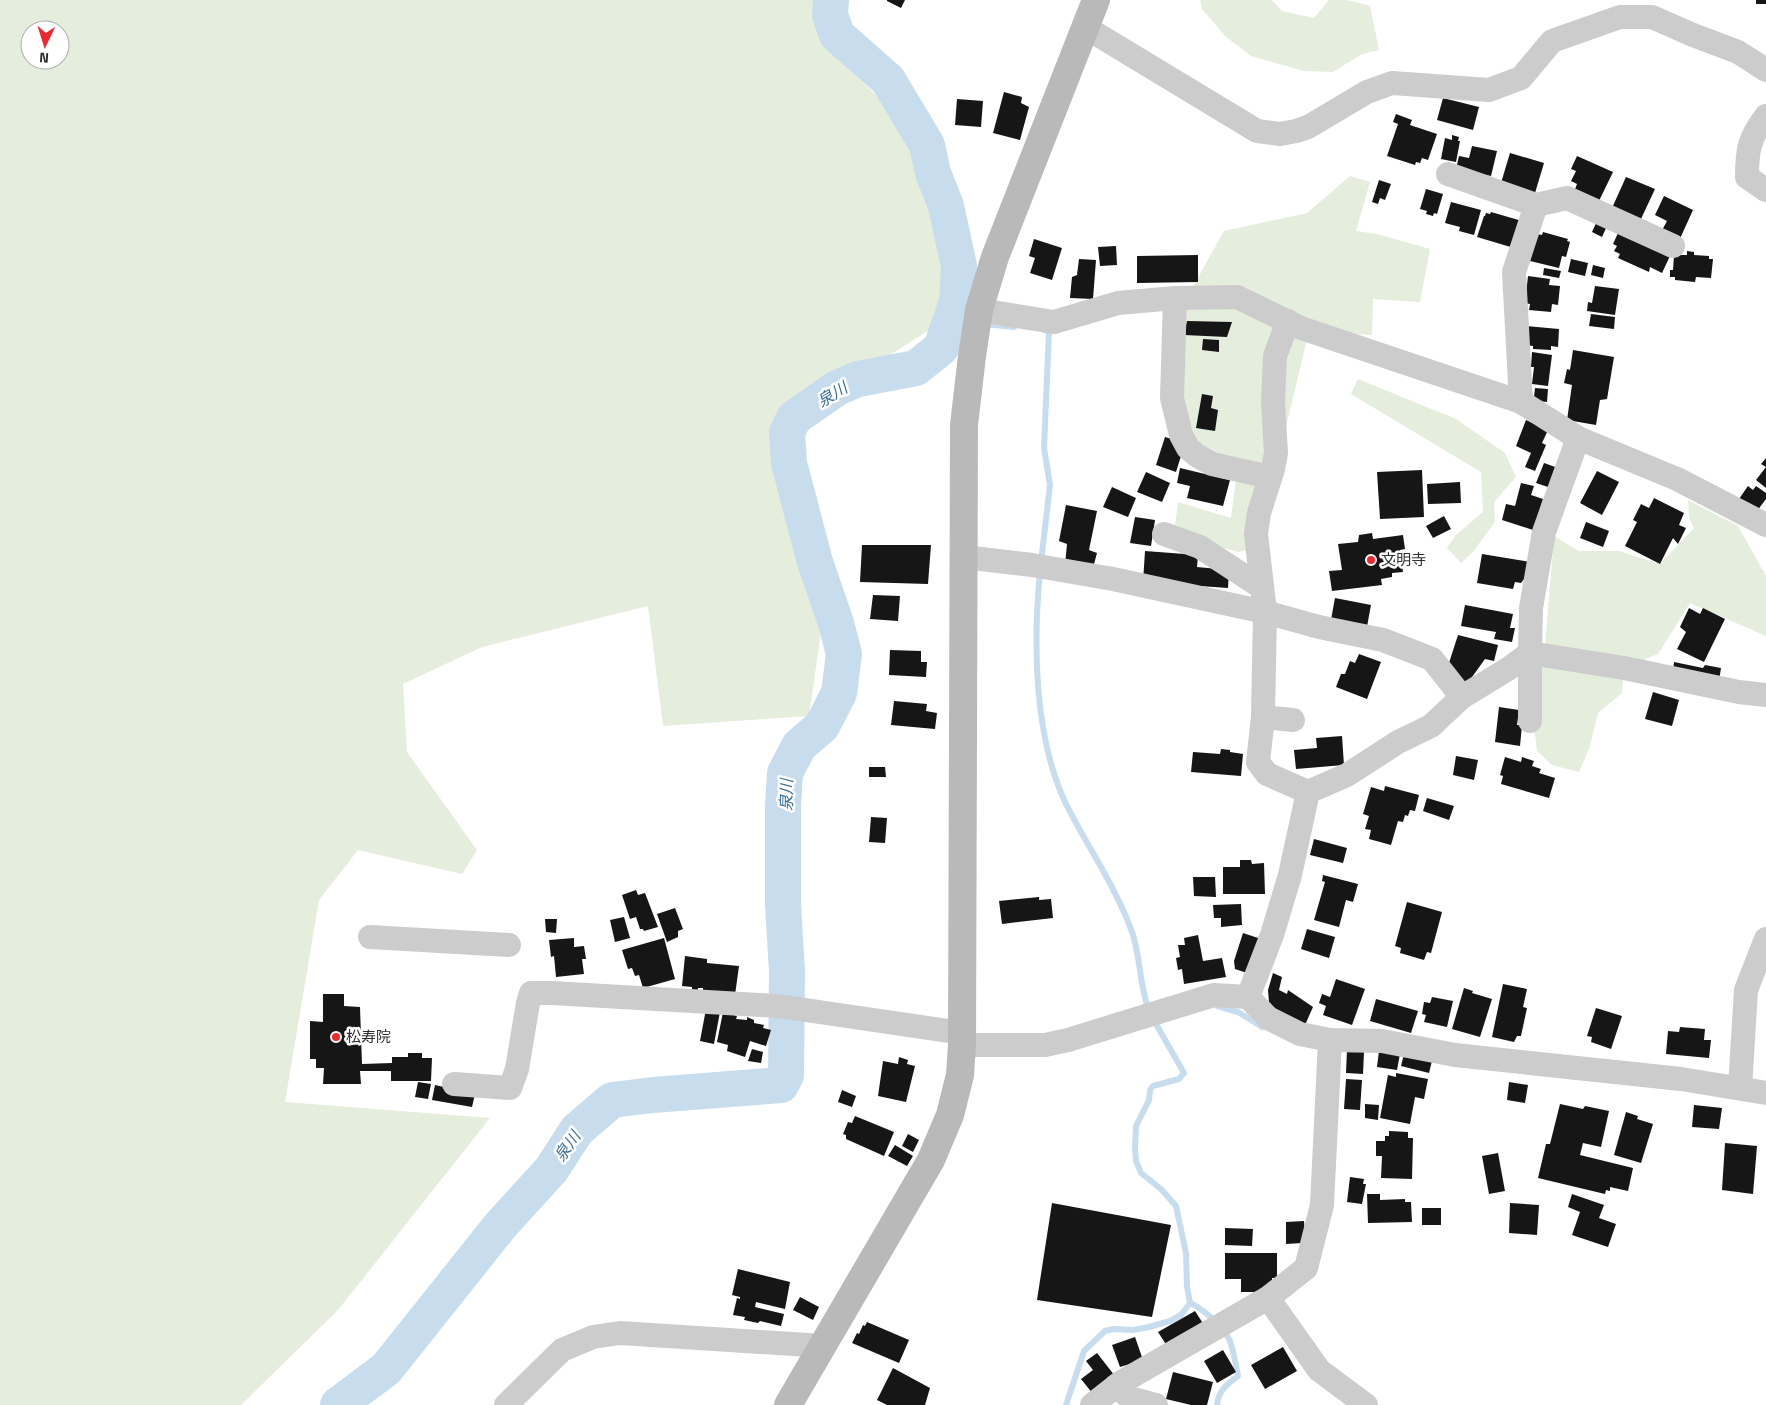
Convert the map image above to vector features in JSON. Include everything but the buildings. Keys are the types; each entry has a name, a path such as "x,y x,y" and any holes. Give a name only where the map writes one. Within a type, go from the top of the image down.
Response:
{"street":[{"path":"788,1405 931,1160 950,1115 960,1075 962,1039 964,424 972,356 979,310 995,257 1096,0"},
{"path":"1085,27 1257,131 1280,134 1296,131 1308,126 1367,92 1392,83 1489,90 1508,84 1522,78 1552,41 1620,17 1652,17 1692,35 1738,52 1766,70"},
{"path":"1766,116 1755,130 1747,154 1747,178 1766,190"},
{"path":"1448,174 1536,206 1568,198 1673,246"},
{"path":"1521,402 1514,272 1536,206"},
{"path":"979,310 1054,322 1118,303 1175,298 1237,296 1310,331 1521,402 1578,438 1677,479 1766,525"},
{"path":"1175,298 1172,398 1181,435 1188,448 1212,464 1270,478"},
{"path":"1288,321 1275,356 1273,402 1276,453 1259,513 1256,534 1265,612 1263,716 1258,762 1267,774 1308,792 1347,775 1398,742 1431,726 1462,697 1530,653 1624,668 1739,692 1766,695"},
{"path":"1530,721 1531,608 1544,532 1578,438"},
{"path":"1164,534 1200,547 1262,587"},
{"path":"964,557 1032,564 1113,579 1383,640 1432,659 1462,697"},
{"path":"1263,716 1293,720"},
{"path":"1248,997 1272,934 1288,883 1308,792"},
{"path":"370,937 509,945"},
{"path":"1740,1088 1746,990 1766,939"},
{"path":"454,1084 510,1088 517,1069 531,993 778,1006 962,1039 1045,1044 1068,1040 1214,995 1248,997 1268,1018 1300,1034 1330,1040 1382,1041 1455,1055 1681,1079 1766,1093"},
{"path":"1092,1405 1116,1386 1268,1298 1306,1268 1322,1205 1330,1040"},
{"path":"1268,1298 1318,1370 1366,1405"},
{"path":"506,1405 562,1350 593,1337 620,1333 824,1346"},
{"path":"1116,1386 1130,1398 1156,1405"}],"green space":[{"path":"0,0 824,0 821,25 839,59 927,145 962,249 953,315 782,423 795,506 822,625 809,716 663,726 648,606 482,647 403,684 407,752 477,850 462,874 358,850 319,900 285,1102 490,1118 338,1310 241,1405 0,1405"},
{"path":"1200,0 1272,0 1282,11 1314,18 1329,0 1347,0 1370,6 1379,50 1362,54 1333,72 1304,71 1251,56 1225,36 1202,9"},
{"path":"1350,176 1370,182 1356,231 1377,234 1430,249 1420,302 1373,299 1372,335 1309,331 1257,548 1238,552 1174,534 1178,502 1231,518 1236,479 1195,447 1182,406 1172,324 1224,231 1307,213"},
{"path":"1358,379 1456,419 1505,453 1516,477 1494,502 1495,522 1472,553 1461,563 1447,548 1456,535 1483,512 1481,472 1351,394"},
{"path":"1688,500 1738,526 1766,576 1766,636 1690,603 1658,654 1624,668 1622,693 1598,713 1590,746 1579,772 1552,765 1537,751 1535,734 1539,679 1545,646 1554,536 1579,551 1619,551 1660,564 1694,528 1689,517"}],"waterway":[{"name":"泉川","path":"338,1405 386,1369 500,1226 551,1170 577,1130 612,1100 781,1085 786,1075 787,972 783,904 785,773 799,746 822,726 839,693 844,654 836,623 815,562 789,463 787,432 794,418 837,388 858,379 916,368 941,348 957,302 959,266 946,206 933,173 927,145 888,80 837,35 830,15 831,0"},
{"path":"951,320 972,323"},
{"path":"984,324 1014,327"},
{"path":"1041,562 1050,485 1044,448 1049,331 1044,330"},
{"path":"1040,572 1037,629 1038,690 1047,750 1055,778 1066,804 1110,883 1132,932 1143,991 1149,1010"},
{"path":"1217,1006 1238,1012 1262,1027"},
{"path":"1066,1405 1084,1351 1105,1331 1113,1329 1133,1330 1170,1321 1181,1315 1190,1303 1187,1287 1186,1253 1176,1206 1161,1189 1141,1173 1136,1161 1136,1126 1149,1100 1150,1090 1153,1086 1179,1079 1184,1073 1156,1024"},
{"path":"1190,1303 1201,1309 1218,1325 1227,1336 1233,1350 1238,1376 1224,1388 1219,1395 1217,1405"}],"place":[{"name":"文明寺","path":"1371,560"},
{"name":"松寿院","path":"336,1037"}]}
